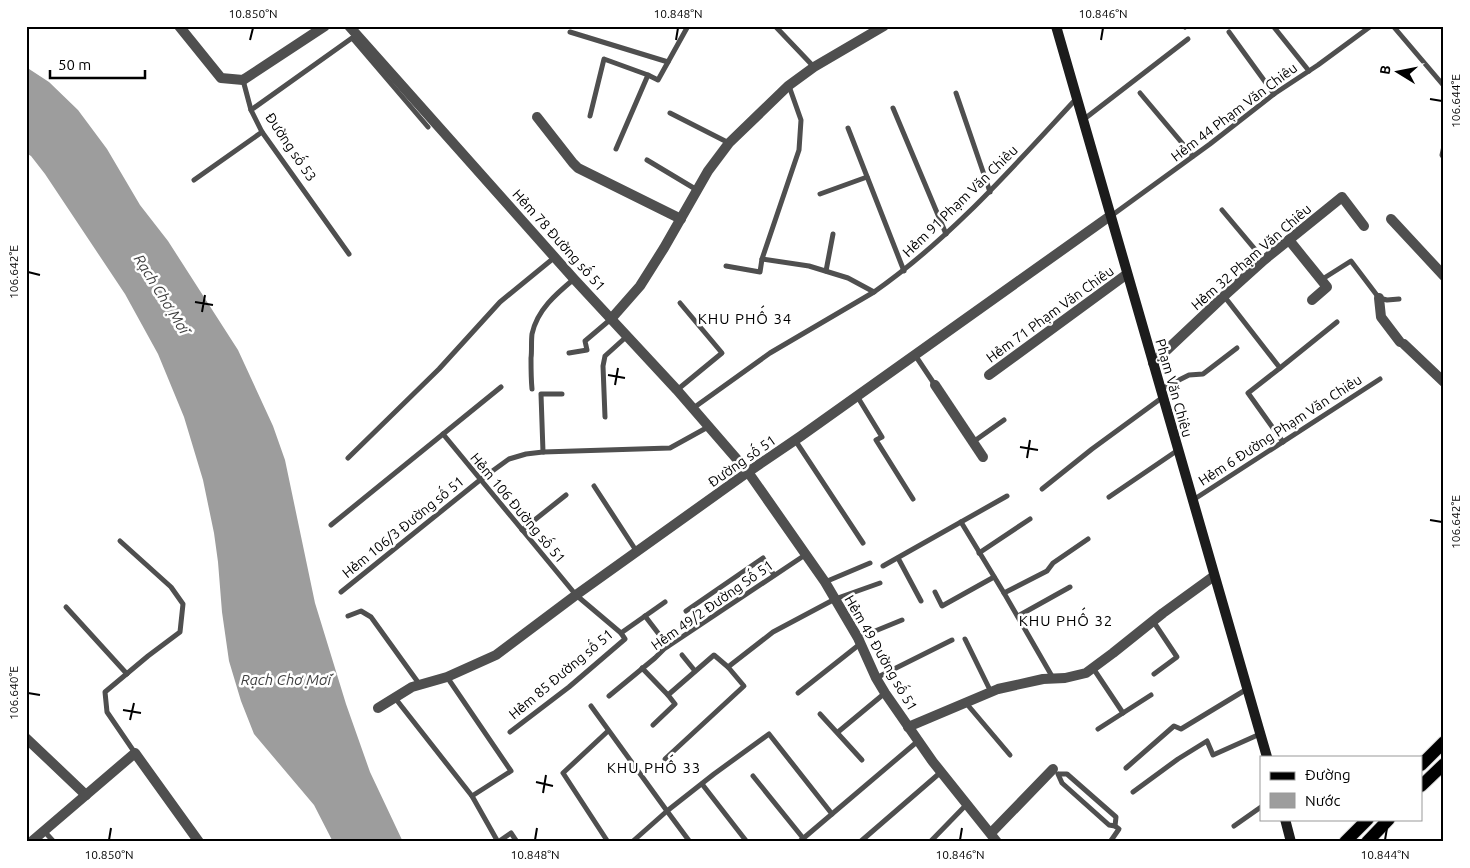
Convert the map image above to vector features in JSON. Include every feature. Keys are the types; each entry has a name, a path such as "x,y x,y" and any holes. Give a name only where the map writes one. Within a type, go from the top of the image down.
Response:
{"main road":[{"name":"Phạm Văn Chiêu","path":"1056,26 1267,756"},
{"path":"1422,764 1444,742"},
{"path":"1422,785 1444,764"},
{"path":"1285,820 1291,842"},
{"path":"1345,842 1367,820"},
{"path":"1367,842 1388,820"}],"street":[{"path":"179,26 221,78 243,80 325,26"},
{"name":"Hẻm 78 Đường số 51","path":"349,26 626,337 677,390 748,472"},
{"path":"611,319 640,286 681,220 708,171 728,143 788,86 814,67 884,26"},
{"path":"537,117 578,168 681,220"},
{"name":"Hẻm 32 Phạm Văn Chiêu","path":"1153,363 1264,260 1342,197 1364,226"},
{"name":"Đường số 51","path":"378,708 412,688 447,677 496,654 748,472 1110,216"},
{"path":"1391,219 1444,276"},
{"path":"1289,240 1327,287 1312,300"},
{"name":"Hẻm 71 Phạm Văn Chiêu","path":"989,375 1127,274"},
{"path":"1379,298 1381,317 1402,343 1444,382"},
{"path":"935,385 983,457"},
{"name":"Hẻm 49 Đường số 51","path":"748,472 825,582 859,641 885,693 941,772 998,842"},
{"path":"908,727 992,692 1043,679 1065,678 1086,673 1214,576"},
{"path":"26,738 86,795"},
{"path":"31,842 135,753 199,842"},
{"path":"990,833 1056,772"}],"lane":[{"path":"590,116 604,59 658,80 688,26"},
{"path":"774,26 814,67"},
{"path":"1273,26 1308,71"},
{"name":"Hẻm 44 Phạm Văn Chiêu","path":"1110,216 1194,156 1274,94 1318,66 1371,26"},
{"path":"1393,26 1444,86"},
{"path":"570,32 668,62"},
{"path":"1229,32 1274,94"},
{"path":"251,110 352,38 428,127"},
{"path":"1083,120 1188,39"},
{"path":"616,148 648,75"},
{"name":"Đường số 53","path":"243,80 251,110 262,132 348,254"},
{"path":"726,266 760,272 762,260 799,150 801,120 788,86"},
{"path":"956,93 990,192"},
{"path":"1140,93 1194,156"},
{"name":"Hẻm 91 Phạm Văn Chiêu","path":"692,409 770,353 874,292 904,271 990,192 1076,98"},
{"path":"893,108 946,234"},
{"path":"670,113 728,143"},
{"path":"848,128 904,271"},
{"path":"194,180 262,132"},
{"path":"1444,146 1442,155 1444,158"},
{"path":"647,160 698,190"},
{"path":"820,194 867,177"},
{"path":"1222,210 1264,260"},
{"path":"826,271 833,234"},
{"path":"348,458 439,369 500,302 556,257"},
{"path":"762,260 809,266 848,278 874,292"},
{"path":"1321,280 1350,261 1379,298 1387,300 1399,299"},
{"path":"532,389 532,334 544,308 556,294 574,279"},
{"path":"1224,296 1280,368"},
{"path":"677,390 722,353 680,303"},
{"path":"569,353 587,350 585,341 611,319"},
{"path":"1283,442 1248,392 1337,322"},
{"path":"605,417 603,366 605,356 626,337"},
{"path":"1042,489 1162,393 1189,375 1203,374 1237,348"},
{"path":"915,355 935,385"},
{"name":"Hẻm 6 Đường Phạm Văn Chiêu","path":"1192,500 1380,379"},
{"path":"331,525 501,386"},
{"path":"543,452 541,394 562,394"},
{"path":"857,396 882,437 876,440 913,499"},
{"path":"973,442 1004,420"},
{"name":"Hẻm 106/3 Đường số 51","path":"341,592 480,480 509,459 543,452 670,448 708,427"},
{"name":"Hẻm 106 Đường số 51","path":"443,434 576,595"},
{"path":"795,440 863,542"},
{"path":"1109,497 1178,450"},
{"path":"594,486 637,552"},
{"path":"522,530 566,495"},
{"path":"883,566 1007,496"},
{"path":"979,553 1030,519"},
{"path":"960,522 1018,616 1053,679"},
{"path":"1004,594 1047,571 1053,563 1088,539"},
{"path":"120,541 170,587 183,604 180,632 105,692 107,712 135,753"},
{"name":"Hẻm 49/2 Đường Số 51","path":"609,696 668,646 806,554"},
{"path":"686,612 763,558 774,575"},
{"path":"898,558 920,601"},
{"path":"825,582 870,563"},
{"path":"935,592 942,606 994,577"},
{"path":"728,667 773,632 835,599 880,583"},
{"path":"1018,616 1070,587"},
{"name":"Hẻm 85 Đường số 51","path":"510,732 569,687 625,639 621,633 576,595"},
{"name":"Hẻm 85 Đường số 51","path":"621,633 665,602"},
{"path":"66,607 127,674"},
{"path":"348,616 361,611 371,617 420,685"},
{"path":"645,616 668,646"},
{"path":"798,693 859,641 902,620"},
{"path":"1153,621 1177,657 1154,674"},
{"path":"965,639 992,692"},
{"path":"876,678 952,640"},
{"path":"682,655 695,671"},
{"path":"665,760 744,686 728,667 714,655 668,695"},
{"path":"642,668 675,704 653,725"},
{"path":"1093,668 1122,713"},
{"path":"447,677 511,770 472,796"},
{"path":"1126,768 1174,726 1181,729 1247,689"},
{"path":"838,732 885,693"},
{"path":"1098,729 1151,695"},
{"path":"395,698 472,796 498,842 512,833 517,842"},
{"path":"966,703 1010,755"},
{"path":"591,706 690,842"},
{"path":"820,714 862,760"},
{"path":"608,731 563,773 608,842"},
{"path":"633,841 714,774 769,734 832,814"},
{"path":"1133,792 1178,759 1207,741 1213,755 1260,734"},
{"path":"754,776 801,840 918,741"},
{"path":"860,842 941,772"},
{"path":"1056,772 1067,774 1090,794 1116,818 1115,826"},
{"path":"1056,772 1062,782 1109,825 1119,829 1110,842"},
{"path":"702,784 747,842"},
{"path":"1083,801 1090,794"},
{"path":"932,841 967,804"},
{"path":"1234,826 1260,808"},
{"path":"44,830 54,842"}],"water":[{"name":"Rạch Chợ Mới","path":"26,67 49,82 78,110 107,149 140,205 168,241 238,350 273,426 285,460 315,603 346,704 370,772 403,842 333,842 314,805 254,734 241,701 229,661 214,533 203,480 184,417 158,354 125,294 45,174 31,156 26,153"}],"district":[{"name":"KHU PHỐ 34","path":"745,318"},
{"name":"KHU PHỐ 32","path":"1066,620"},
{"name":"KHU PHỐ 33","path":"654,767"}]}
